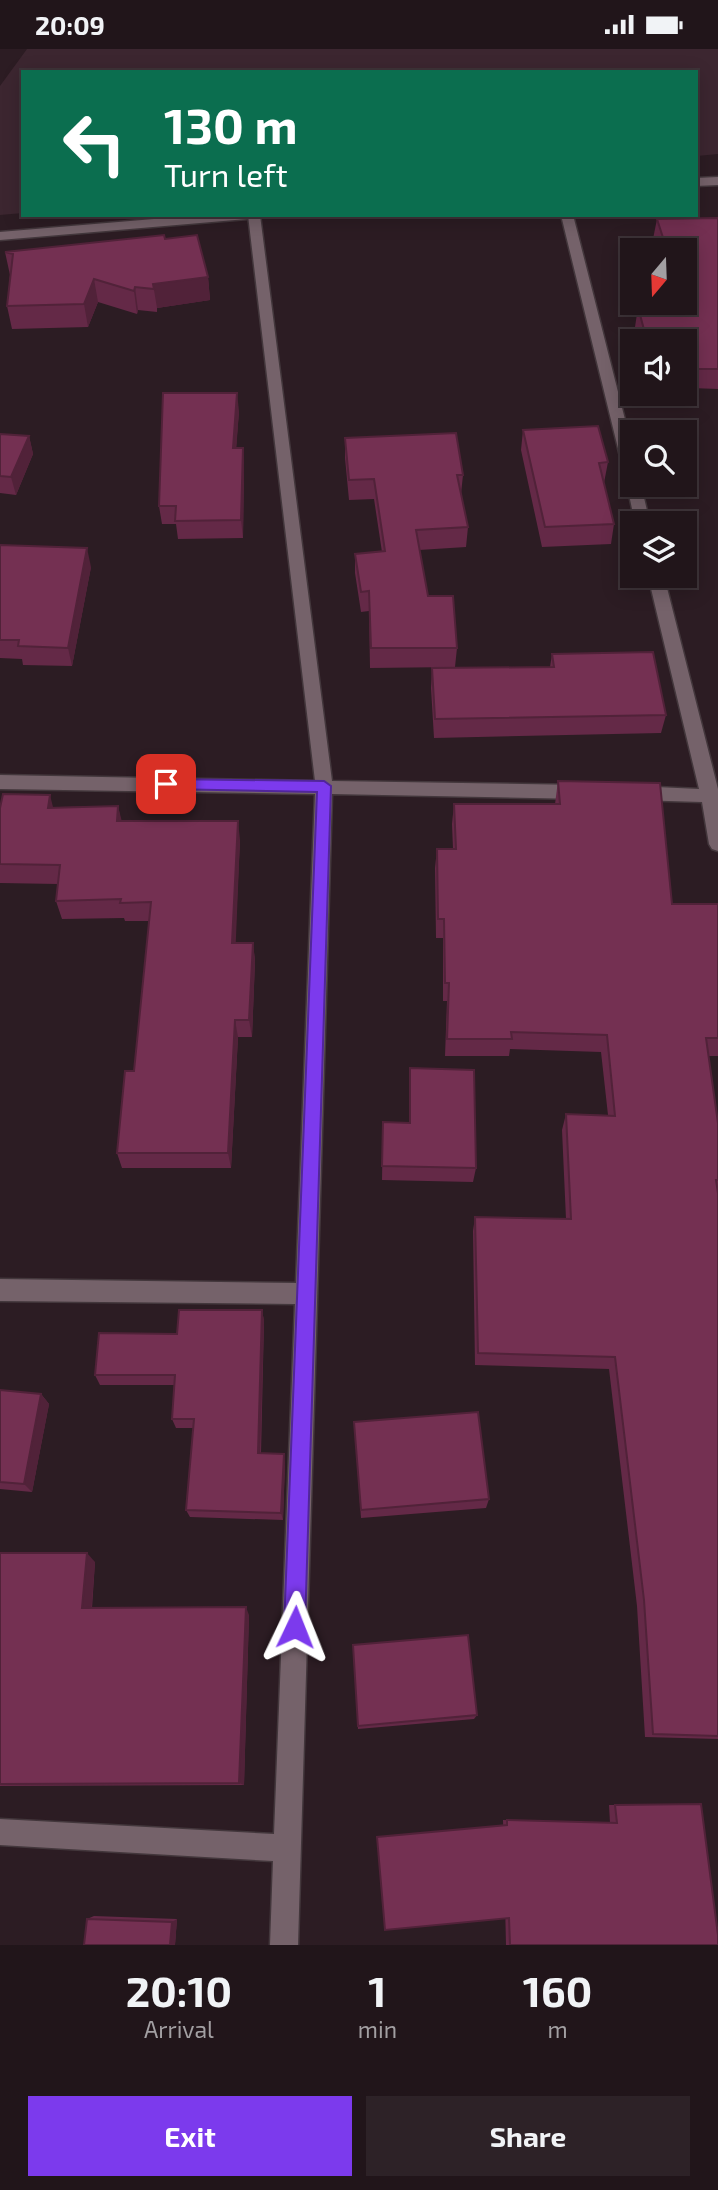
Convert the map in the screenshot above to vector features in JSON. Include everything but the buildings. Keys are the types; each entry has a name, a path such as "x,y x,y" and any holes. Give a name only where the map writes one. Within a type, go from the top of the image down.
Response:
{"street":[{"path":"698,182 718,181"},
{"path":"0,236 223,217"},
{"path":"254,217 324,786 284,1945"},
{"path":"567,217 620,429"},
{"path":"659,588 714,796 718,844"},
{"path":"0,782 324,786 714,796"},
{"path":"0,1290 306,1294"},
{"path":"0,1832 287,1848"}],"shaded area":[{"path":"27,49 718,49 718,154 698,156 698,70 21,70 21,213 0,215 0,86"}],"route":[{"path":"166,784 324,786 295,1627"}]}
